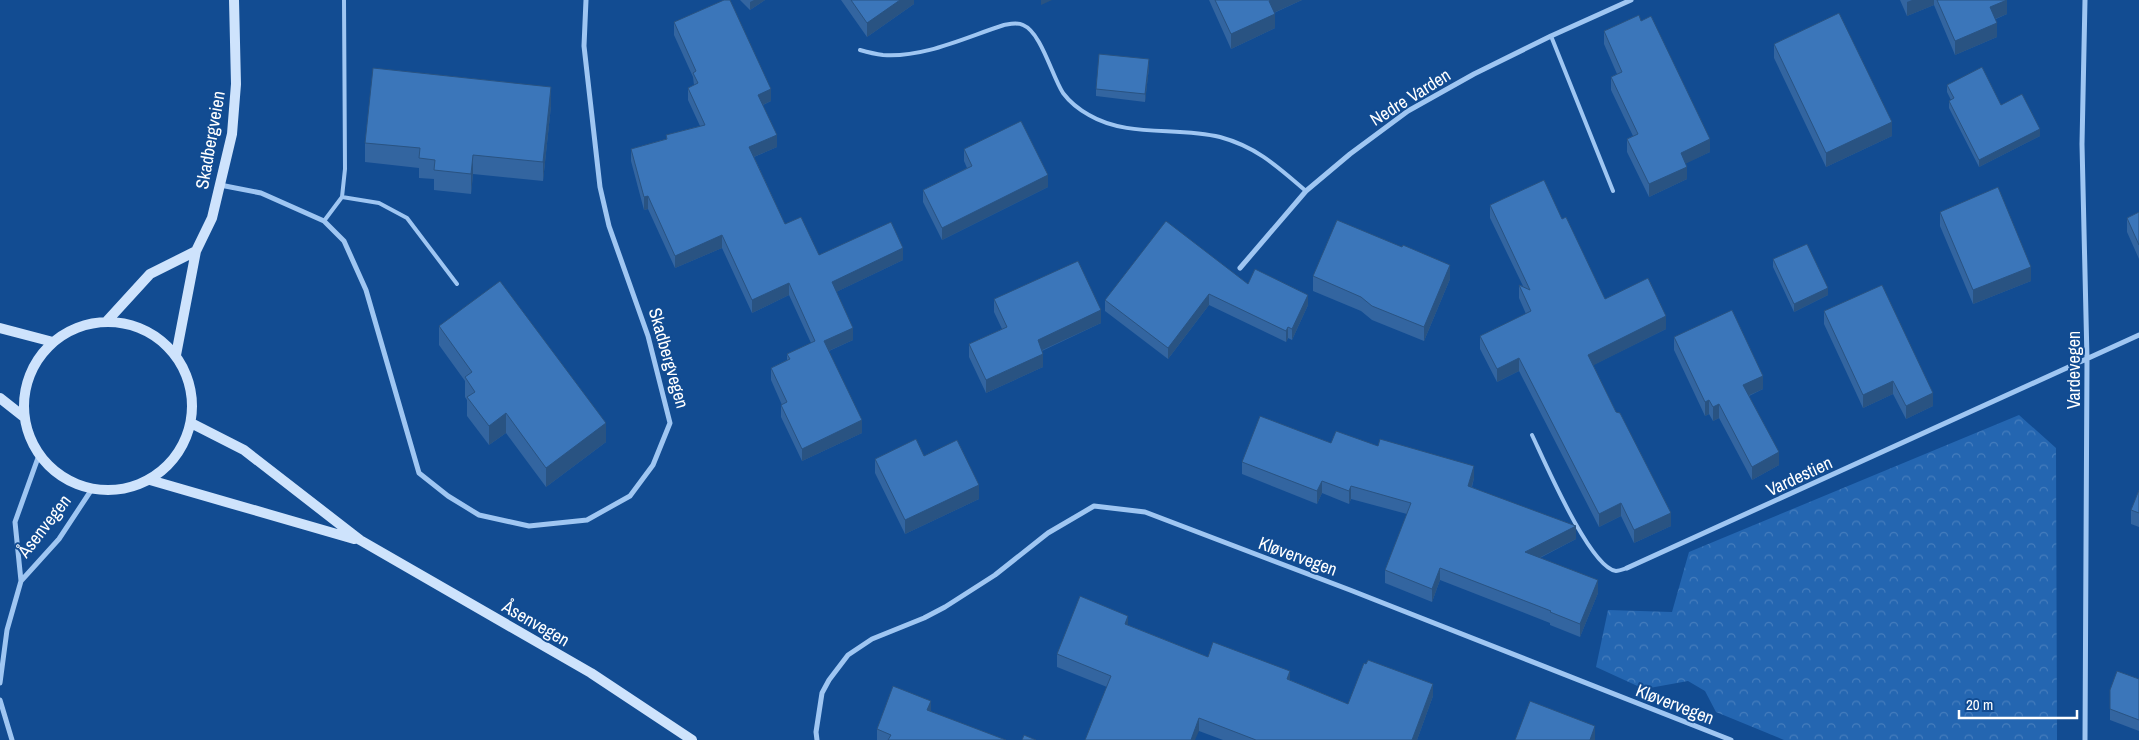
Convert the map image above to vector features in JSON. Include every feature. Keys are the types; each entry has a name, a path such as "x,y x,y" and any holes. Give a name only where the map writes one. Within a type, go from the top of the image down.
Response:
{"street":[{"name":"Skadbergveien","path":"196,251 212,218 232,134 236,84 234,0"},
{"name":"Skadbergvegen","path":"220,185 261,193 324,222 344,241 366,290 419,473 448,496 479,514 529,526 588,520 630,496 654,465 670,423 648,336 609,226 600,187 584,46 586,0"},
{"name":"Nedre Varden","path":"1240,268 1306,191 1350,154 1408,111 1474,74 1551,36 1631,0"},
{"name":"Vardevegen","path":"2085,0 2082,144 2087,359 2085,740"},
{"path":"108,321 150,274 196,251"},
{"path":"176,355 196,251"},
{"name":"Åsenvegen","path":"108,321 134,325 157,337 176,355 188,376 193,399 191,422 183,445 169,465 150,480 122,489 92,489 72,483 54,471 39,455 29,437 24,417 24,388 35,363 53,342 69,330 88,324 108,321"},
{"path":"0,328 53,342"},
{"name":"Vardestien","path":"1627,568 2139,335"},
{"path":"0,398 24,417"},
{"name":"Åsenvegen","path":"191,422 244,450 360,540 591,673 692,740"},
{"name":"Åsenvegen","path":"0,683 7,630 21,581 15,522 39,455"},
{"name":"Åsenvegen","path":"150,480 360,540"},
{"name":"Åsenvegen","path":"21,581 59,540 92,489"},
{"name":"Kløvervegen","path":"817,740 818,707 829,680 848,655 872,639 924,618 945,607 995,575 1048,533 1094,506 1145,512 1350,590 1731,740"},
{"path":"0,700 12,740"}],"lane":[{"path":"324,222 342,197 345,169 344,0"},
{"path":"860,50 882,55 904,54 938,47 1004,25 1013,23 1023,25 1035,37 1064,93 1089,115 1122,128 1186,132 1219,137 1239,143 1267,157 1306,191"},
{"path":"1551,36 1613,191"},
{"path":"342,197 378,203 407,218 457,284"},
{"name":"Vardestien","path":"1532,435 1570,514 1594,554 1606,567 1616,571 1627,568"}],"green space":[{"path":"2019,415 2056,448 2057,740 1784,740 1716,712 1705,691 1688,681 1644,689 1596,667 1608,610 1672,612 1689,552"}],"building":[{"path":"724,0 730,0 771,89 758,95 777,135 749,147 785,224 801,217 819,255 891,222 903,248 832,282 853,328 824,341 862,420 802,449 781,405 787,402 771,368 790,359 787,354 815,341 789,283 752,300 722,235 675,256 648,196 644,197 631,149 667,139 666,135 705,125 688,88 698,83 693,73 696,71 674,22"},
{"path":"851,0 900,0 867,23"},
{"path":"1215,0 1271,0 1269,1 1275,14 1231,34"},
{"path":"1937,0 2007,0 1990,7 1997,23 1955,41"},
{"path":"1839,13 1892,122 1826,153 1774,44"},
{"path":"1639,15 1641,21 1651,16 1710,139 1681,153 1687,167 1649,184 1627,139 1638,134 1611,77 1622,72 1604,31"},
{"path":"1099,54 1149,59 1145,94 1096,89"},
{"path":"1982,67 2001,105 2022,94 2040,129 1979,160 1949,101 1954,98 1947,85"},
{"path":"373,68 551,87 543,162 473,155 471,174 434,170 435,160 419,158 420,148 365,143"},
{"path":"1021,121 1048,175 942,228 923,190 972,166 964,149"},
{"path":"1544,180 1562,219 1566,217 1605,299 1648,278 1666,316 1588,355 1616,412 1620,413 1671,513 1634,530 1621,503 1599,514 1519,358 1497,369 1480,336 1531,311 1519,285 1530,290 1490,205"},
{"path":"1998,187 2031,267 1973,290 1940,212"},
{"path":"2139,212 2139,245 2127,218"},
{"path":"1337,220 1450,265 1424,327 1372,306 1361,297 1313,276"},
{"path":"1166,221 1248,284 1255,269 1308,295 1292,329 1288,327 1286,331 1209,294 1168,348 1105,300"},
{"path":"1807,244 1828,288 1794,304 1773,259"},
{"path":"1078,261 1101,310 1038,340 1043,354 986,380 969,344 1007,327 994,299"},
{"path":"500,281 606,423 546,468 506,413 489,426 467,397 475,392 465,377 472,372 439,326"},
{"path":"1882,285 1933,393 1906,406 1893,381 1863,395 1824,311"},
{"path":"1732,310 1763,376 1743,385 1779,452 1752,467 1719,404 1713,407 1709,400 1705,402 1674,337"},
{"path":"1260,416 1331,443 1336,431 1378,446 1380,439 1474,466 1468,486 1576,526 1525,552 1598,580 1580,624 1440,568 1432,589 1385,570 1411,503 1351,486 1349,491 1322,481 1317,491 1242,462"},
{"path":"916,439 924,456 957,440 979,485 905,520 875,459"},
{"path":"2139,490 2139,513 2131,510"},
{"path":"1080,596 1128,616 1125,624 1208,657 1213,642 1290,671 1287,679 1348,704 1364,663 1366,664 1368,660 1433,684 1412,740 1256,740 1199,718 1191,740 1085,740 1111,676 1057,654"},
{"path":"2117,671 2139,679 2139,720 2110,709 2110,690"},
{"path":"893,686 931,701 927,710 1006,740 888,740 891,735 877,729"},
{"path":"1530,701 1595,726 1590,740 1515,740"},
{"path":"1024,735 1036,740 1022,740"}]}
